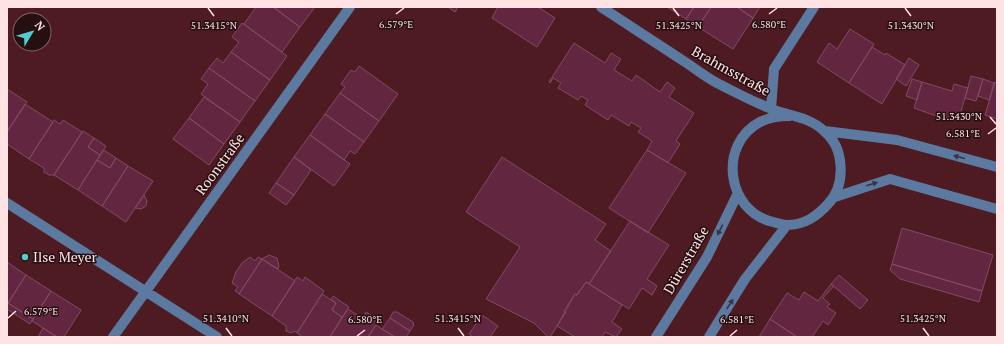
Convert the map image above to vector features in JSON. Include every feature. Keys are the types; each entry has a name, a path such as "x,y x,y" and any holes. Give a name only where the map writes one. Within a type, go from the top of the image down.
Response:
{"street":[{"name":"Roonstraße","path":"113,337 350,7"},
{"name":"Brahmsstraße","path":"601,7 716,82 771,109 790,116"},
{"path":"771,109 774,68 814,7"},
{"path":"777,116 790,116 806,119 825,131 838,150 842,177 835,197 816,217 805,222 787,226 762,220 749,210 737,195 732,179 733,160 742,138 760,122 777,116"},
{"path":"825,131 897,140 997,167"},
{"path":"835,197 890,179 997,209"},
{"name":"Dürerstraße","path":"656,337 707,257 737,195"},
{"path":"7,202 217,337"},
{"path":"708,337 745,279 787,226"}],"building":[{"path":"256,7 273,7 300,27 282,52 244,24"},
{"path":"273,7 315,7 300,27"},
{"path":"448,7 458,7 455,12"},
{"path":"498,7 538,7 555,18 537,47 492,18"},
{"path":"667,7 694,7 686,19"},
{"path":"694,7 711,7 698,27 686,19"},
{"path":"711,7 737,7 753,18 733,49 698,27"},
{"path":"737,7 760,7 753,18"},
{"path":"242,23 287,56 270,80 231,52 239,42 232,37"},
{"path":"850,29 874,44 849,83 817,62 829,43 837,49"},
{"path":"574,43 605,63 611,53 621,59 614,70 632,81 636,75 660,92 667,82 675,88 669,97 694,113 676,141 680,144 668,163 647,150 652,141 638,132 641,128 631,122 629,126 611,115 608,120 585,105 588,100 581,96 578,100 558,88 561,83 553,78 550,83 549,82"},
{"path":"872,47 885,55 886,53 905,65 882,104 849,83"},
{"path":"231,52 270,80 255,101 209,68 217,58 223,63"},
{"path":"909,58 919,65 906,86 896,79"},
{"path":"359,66 398,94 379,121 340,93 345,87 341,84 351,70 355,72"},
{"path":"209,68 255,101 240,122 201,94 208,84 201,79"},
{"path":"971,76 983,79 976,101 965,98"},
{"path":"912,79 922,82 917,100 906,96"},
{"path":"983,79 994,83 989,100 978,96"},
{"path":"922,82 952,91 954,84 968,88 958,121 942,118 914,108"},
{"path":"995,82 997,83 997,119 985,115"},
{"path":"7,89 27,102 7,132"},
{"path":"340,93 379,121 364,142 325,114"},
{"path":"204,97 240,122 224,144 189,118"},
{"path":"25,104 53,122 29,159 7,144 7,132"},
{"path":"325,114 364,142 355,154 350,151 344,160 310,135"},
{"path":"189,118 224,144 209,165 173,139"},
{"path":"54,120 60,124 63,120 82,132 54,175 49,175 44,172 44,168 29,159"},
{"path":"83,131 94,138 88,147 100,155 78,190 54,175"},
{"path":"310,135 350,164 334,186 294,157"},
{"path":"94,138 106,146 100,155 88,147"},
{"path":"104,150 116,158 110,168 97,160"},
{"path":"647,150 686,173 648,233 609,208"},
{"path":"294,157 311,170 294,195 276,183"},
{"path":"502,157 606,224 595,240 611,251 589,284 586,282 577,295 575,294 564,311 566,312 550,337 548,337 534,323 486,299 520,247 466,212"},
{"path":"116,158 128,166 102,206 78,190 97,160 110,168"},
{"path":"128,166 153,181 126,222 102,206"},
{"path":"276,183 294,195 286,205 269,193"},
{"path":"144,195 147,201 146,206 141,209 135,208"},
{"path":"630,221 669,245 647,279 657,286 652,295 642,288 629,309 589,284"},
{"path":"902,228 993,255 982,291 892,264"},
{"path":"269,255 277,258 279,266 278,269 262,259"},
{"path":"250,257 255,261 258,257 262,259 239,294 235,291 238,287 232,283 236,272 242,263"},
{"path":"262,259 295,281 272,316 239,294"},
{"path":"7,262 26,275 7,305"},
{"path":"892,264 982,291 979,302 900,279 890,270"},
{"path":"26,275 51,291 33,319 8,303"},
{"path":"839,275 868,300 860,309 831,284"},
{"path":"297,277 303,281 305,277 324,291 297,333 295,331 291,333 286,331 286,326 272,316"},
{"path":"586,282 622,305 612,322 622,329 616,337 605,332 602,337 575,337 557,326 575,294 577,295"},
{"path":"831,284 834,286 823,298 830,304 827,307 836,313 828,325 823,321 812,337 797,337 770,319 787,293 799,300 804,292 818,301"},
{"path":"51,291 81,310 64,337 57,337 32,321"},
{"path":"322,294 336,303 332,310 342,317 330,337 303,337 297,333"},
{"path":"333,296 349,307 342,317 332,310 336,303 331,300"},
{"path":"8,303 33,319 30,324 7,309"},
{"path":"348,309 362,318 366,312 379,320 368,337 330,337"},
{"path":"393,312 397,312 413,322 414,325 410,331 390,318"},
{"path":"482,315 498,326 490,337 473,337 469,334"},
{"path":"390,318 410,331 406,337 395,337 382,329"},
{"path":"770,319 797,337 759,337"},
{"path":"376,325 382,329 395,337 368,337"},
{"path":"43,328 57,337 38,337"}],"place":[{"name":"Ilse Meyer","path":"25,257"}]}
